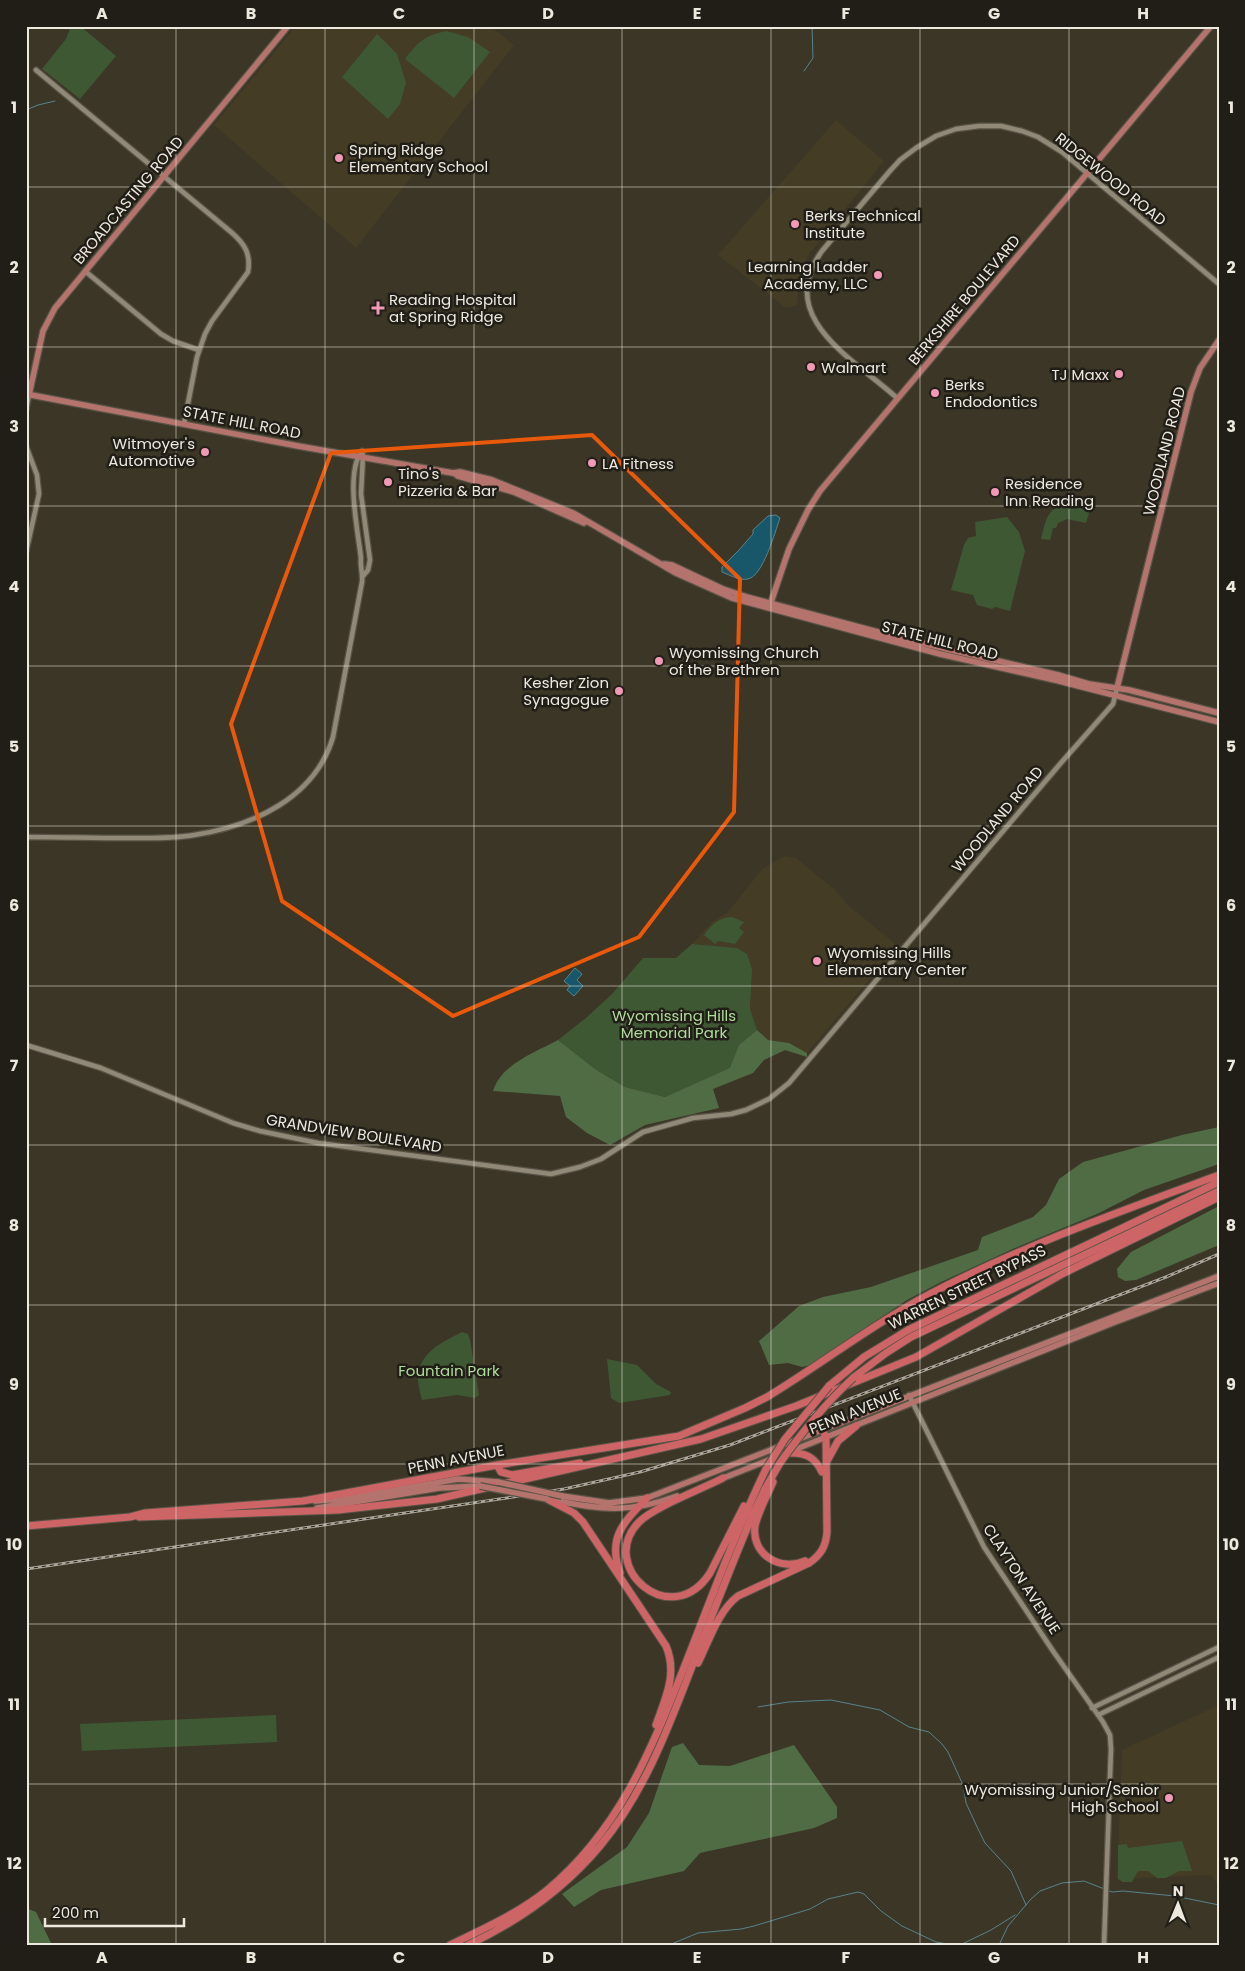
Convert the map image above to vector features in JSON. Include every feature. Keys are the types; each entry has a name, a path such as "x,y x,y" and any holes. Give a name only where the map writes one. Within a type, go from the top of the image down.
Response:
{"highway":[{"name":"PENN AVENUE","path":"26,1526 136,1516 145,1513 303,1501 497,1464 679,1436 767,1397 902,1310 967,1275 1034,1246 1219,1175"},
{"name":"WARREN STREET BYPASS","path":"766,1469 785,1439 829,1386 864,1357 908,1330 1219,1182"},
{"name":"WARREN STREET BYPASS","path":"780,1463 822,1408 853,1378 886,1352 911,1337 1219,1191"},
{"name":"PENN AVENUE","path":"136,1516 146,1518 338,1510 437,1499 701,1440 796,1406 916,1357 1062,1274 1219,1197"},
{"path":"826,1463 838,1441 856,1426"},
{"path":"682,1694 731,1602 741,1595 807,1565 820,1554 826,1537 826,1463 823,1430"},
{"path":"780,1463 757,1520 755,1530 757,1542 764,1554 772,1561 782,1564 802,1562 812,1556 820,1545 822,1532 824,1439"},
{"path":"788,1453 801,1453 811,1456 822,1472"},
{"path":"497,1464 501,1472 512,1475 565,1465 617,1459"},
{"path":"468,1945 508,1924 558,1889 583,1866 601,1845 629,1806 654,1760 753,1514 780,1463"},
{"path":"723,1478 648,1514 635,1527 629,1539 627,1556 633,1575 643,1588 658,1596 674,1597 687,1594 701,1586 710,1573 739,1515 766,1469"},
{"path":"450,1945 489,1926 545,1891 568,1870 608,1824 629,1792 641,1766 739,1529 766,1469"},
{"path":"627,1587 618,1567 616,1544 626,1520 648,1498"},
{"path":"547,1499 579,1518 666,1646 670,1660 671,1680 661,1718"}],"main road":[{"name":"BROADCASTING ROAD","path":"28,395 43,331 55,308 288,26"},
{"name":"BERKSHIRE BOULEVARD","path":"770,606 788,549 812,502 897,398 1210,26"},
{"name":"WOODLAND ROAD","path":"1117,688 1193,387 1204,360 1219,340"},
{"name":"STATE HILL ROAD","path":"28,395 361,457 454,473 460,472 492,480 573,513 662,564 672,565 723,589 770,606 970,661 1219,722"},
{"name":"STATE HILL ROAD","path":"770,606 1219,714"},
{"name":"PENN AVENUE","path":"303,1501 342,1499 458,1479 498,1482 562,1496 609,1503 648,1498 1219,1276"},
{"name":"PENN AVENUE","path":"302,1511 439,1488 480,1486 606,1510 639,1507 663,1502 824,1439 912,1402 1219,1283"}],"street":[{"path":"36,70 239,238 248,253 250,263 248,272 212,320 199,350 184,424"},
{"name":"RIDGEWOOD ROAD","path":"897,398 824,336 815,322 809,307 807,287 812,268 822,251 900,160 920,145 945,132 968,127 1001,126 1022,131 1054,146 1219,284"},
{"path":"85,271 161,334 173,341 199,350"},
{"name":"BROADCASTING ROAD","path":"26,410 28,395"},
{"path":"26,446 37,475 40,494 26,552"},
{"path":"361,457 352,483 361,558 360,568 363,576"},
{"path":"26,837 172,838 194,836 241,822 280,805 300,791 320,766 333,737 363,576 368,570 370,560 361,488 361,457"},
{"name":"WOODLAND ROAD","path":"601,1159 643,1132 674,1122 731,1114 754,1107 769,1099 789,1083 1113,704 1117,688"},
{"name":"GRANDVIEW BOULEVARD","path":"26,1045 107,1070 233,1123 284,1137 551,1174 580,1168 601,1159"},
{"name":"CLAYTON AVENUE","path":"909,1395 984,1547 1107,1728 1111,1742 1104,1945"},
{"path":"1092,1708 1219,1647"},
{"path":"1098,1715 1219,1657"}],"highlighted area":[{"path":"592,435 740,579 734,812 639,937 453,1016 282,901 231,724 331,453"}],"shaded area":[{"name":"Spring Ridge Elementary School","path":"296,26 490,26 514,45 356,248 214,125"},
{"path":"836,120 884,161 809,254 800,273 797,305 786,308 718,255"},
{"name":"Wyomissing Hills Elementary Center","path":"785,856 796,858 835,890 849,906 898,946 807,1053 789,1043 768,1040 757,1030 750,1009 752,969 747,954 737,948 692,944 712,922 728,912 762,869"},
{"name":"Wyomissing Junior/Senior High School","path":"1219,1705 1219,1886 1211,1875 1117,1879 1122,1750"}],"green space":[{"path":"71,26 80,26 116,56 80,99 42,69 66,39"},
{"path":"446,31 468,37 490,52 454,98 405,59 422,40"},
{"path":"377,34 397,54 406,83 400,104 388,119 342,77"},
{"path":"1072,500 1092,503 1086,523 1067,519 1058,523 1056,528 1053,528 1050,540 1041,539 1049,514 1057,507"},
{"path":"1007,517 1019,532 1025,551 1010,611 977,605 973,595 951,590 964,545 968,538 976,536 975,522"},
{"path":"732,917 744,922 739,928 744,932 735,944 718,941 715,944 704,935 716,922"},
{"name":"Wyomissing Hills Memorial Park","path":"692,944 737,948 747,954 752,969 750,1009 757,1030 739,1045 731,1068 665,1097 625,1087 595,1069 558,1040 612,994 643,958 676,958"},
{"path":"757,1030 768,1040 789,1043 807,1053 807,1057 785,1050 764,1060 753,1073 713,1089 719,1108 645,1125 610,1145 587,1133 566,1117 560,1096 493,1091 503,1073 511,1066 558,1040 595,1069 625,1087 665,1097 730,1068 739,1045"},
{"path":"1219,1127 1219,1164 1144,1190 1097,1214 1015,1248 941,1282 907,1300 810,1365 802,1367 788,1363 769,1365 759,1341 799,1306 823,1297 871,1287 978,1250 982,1237 1033,1217 1046,1205 1059,1179 1083,1162"},
{"path":"1219,1206 1219,1245 1136,1280 1125,1281 1118,1277 1117,1269 1131,1252"},
{"name":"Fountain Park","path":"462,1332 468,1334 470,1340 479,1395 475,1398 457,1395 422,1400 418,1381 419,1371 426,1356 446,1340"},
{"path":"607,1359 637,1365 656,1384 671,1392 670,1395 619,1403 611,1398"},
{"path":"276,1715 277,1742 82,1751 80,1724"},
{"path":"683,1743 699,1765 730,1766 794,1745 837,1807 837,1818 814,1828 700,1853 684,1871 601,1890 574,1907 562,1894 627,1847 649,1813 672,1747"},
{"path":"1182,1841 1192,1871 1179,1871 1166,1878 1157,1878 1148,1871 1138,1871 1132,1882 1123,1882 1118,1879 1118,1845 1127,1844 1128,1848"},
{"path":"26,1908 36,1912 51,1943 26,1943"}],"water":[{"path":"776,515 780,518 772,543 759,570 748,579 741,579 722,572 722,567 753,534 753,530 768,516"},
{"path":"575,968 582,974 577,980 583,986 574,996 567,990 570,986 564,981"}],"waterway":[{"path":"804,71 813,58 812,26"},
{"path":"26,110 55,101"},
{"path":"758,1707 788,1702 831,1700 880,1710 909,1727 929,1732 948,1752 963,1785 966,1803 985,1843 1011,1871 1026,1905"},
{"path":"999,1945 1008,1926 1031,1899 1040,1891 1062,1883 1084,1881 1112,1892 1123,1891 1175,1896 1219,1905"},
{"path":"669,1945 698,1933 754,1926 810,1909 828,1899 858,1892 864,1894 881,1911 902,1926 936,1942 953,1945"},
{"path":"960,1945 991,1930 1015,1915"}],"railway":[{"path":"26,1569 564,1489 640,1472 730,1445 1166,1277 1219,1254"}],"place":[{"name":"Spring Ridge Elementary School","path":"339,158"},
{"name":"Berks Technical Institute","path":"795,224"},
{"name":"Learning Ladder Academy, LLC","path":"878,275"},
{"name":"Reading Hospital at Spring Ridge","path":"378,308"},
{"name":"Walmart","path":"811,367"},
{"name":"TJ Maxx","path":"1119,374"},
{"name":"Berks Endodontics","path":"935,393"},
{"name":"Witmoyer's Automotive","path":"205,452"},
{"name":"LA Fitness","path":"592,463"},
{"name":"Tino's Pizzeria & Bar","path":"388,482"},
{"name":"Residence Inn Reading","path":"995,492"},
{"name":"Wyomissing Church of the Brethren","path":"659,661"},
{"name":"Kesher Zion Synagogue","path":"619,691"},
{"name":"Wyomissing Hills Elementary Center","path":"817,961"},
{"name":"Wyomissing Junior/Senior High School","path":"1169,1798"}]}
